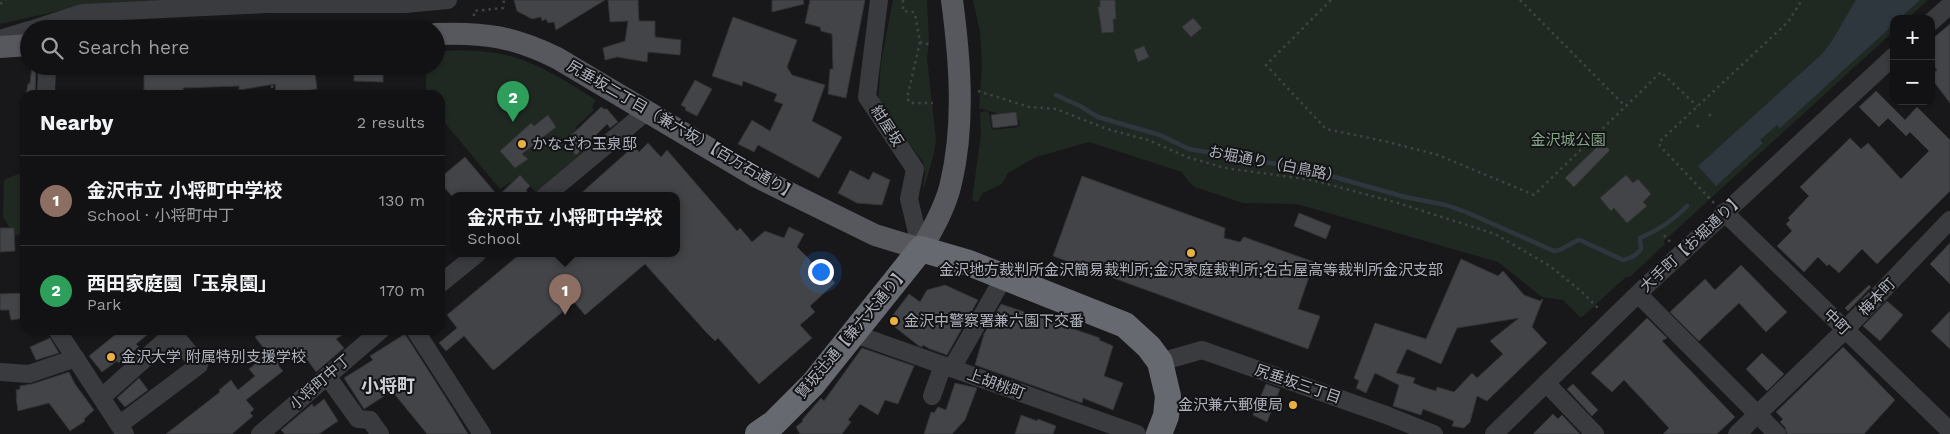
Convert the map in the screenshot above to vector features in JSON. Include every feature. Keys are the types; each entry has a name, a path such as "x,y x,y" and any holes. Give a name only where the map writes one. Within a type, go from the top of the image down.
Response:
{"highway":[{"path":"921,249 969,263 1125,325 1149,347 1160,362 1168,396 1166,416 1159,434"},
{"name":"賢坂辻通【兼六大通り】","path":"758,434 774,423 813,384 921,249"}],"main road":[{"path":"921,249 934,228 951,185 968,87 958,47 952,0"},
{"name":"尻垂坂二丁目（兼六坂）【百万石通り】","path":"445,34 498,36 530,45 557,58 766,181 876,235 921,249"},
{"path":"0,47 20,46"}],"street":[{"path":"61,20 82,13 267,4 405,4 448,0"},
{"name":"紺屋坂","path":"880,0 868,97 915,169 910,199 921,249"},
{"path":"1935,19 1949,9"},
{"path":"0,39 20,33"},
{"name":"大手町【お堀通り】","path":"1494,434 1724,212 1890,60"},
{"path":"46,90 47,75"},
{"path":"551,192 646,112"},
{"name":"中町","path":"1724,212 1948,431"},
{"name":"梅本町","path":"1737,434 1846,330 1950,220"},
{"path":"445,280 473,257"},
{"path":"932,396 947,367 1004,277"},
{"path":"1638,294 1777,434"},
{"name":"上胡桃町","path":"854,334 1137,434"},
{"path":"60,335 122,430 199,365 177,335"},
{"path":"102,397 172,335"},
{"name":"小将町中丁","path":"260,434 375,335"},
{"path":"418,335 480,433"},
{"name":"尻垂坂三丁目","path":"1160,362 1202,350 1386,415 1434,434"},
{"path":"0,372 29,374 76,358"},
{"path":"327,376 358,419 370,420 380,434"},
{"path":"1546,383 1595,434"}],"path":[{"path":"0,4 6,0"},
{"path":"474,16 474,11 503,8 504,0"},
{"path":"903,0 904,11 915,14 920,42 908,98 910,103 933,103"},
{"path":"1332,0 1266,65 1326,129 1438,155 1534,195 1661,72 1697,106"},
{"path":"1520,0 1625,106"},
{"path":"1700,189 1660,146 1660,142 1788,22 1802,0"},
{"path":"920,42 931,45"},
{"path":"271,75 272,90"},
{"name":"お堀通り（白鳥路）","path":"968,87 1029,107 1056,109 1107,129 1148,140 1187,158 1225,168 1312,180 1398,203 1495,234 1550,266 1582,292 1598,308 1606,305"},
{"path":"1664,235 1671,243"}],"green space":[{"path":"0,0 207,0 81,6 0,24"},
{"path":"893,0 927,0 929,42 927,58 936,140 924,188 925,172 923,162 878,102 881,62"},
{"name":"金沢城公園","path":"973,0 1928,0 1911,15 1890,15 1890,35 1664,241 1665,244 1630,277 1626,277 1581,318 1563,300 1542,297 1498,262 1297,204 1243,203 1195,187 1182,172 1089,142 1036,157 1008,173 1002,184 983,193 977,202 972,200 981,134 980,113 986,111 989,113 992,130 1018,127 1020,125 1019,120 979,108 982,65 980,32"},
{"path":"445,51 475,51 514,57 546,70 596,100 592,107 594,110 575,128 591,147 537,192 520,175 500,189 445,123 445,90 426,90 426,75 445,75"},
{"path":"20,173 20,234 15,236 3,217 4,180"}],"shaded area":[{"path":"1856,0 1920,0 1903,15 1890,15 1890,28 1780,128 1777,125 1760,140 1763,143 1716,186 1698,166 1822,54"}],"building":[{"path":"514,0 605,0 556,30 554,22 548,23 546,19 542,21 541,17 532,19 517,11"},
{"path":"608,0 638,0 639,21 655,21 655,37 681,40 680,55 648,52 647,62 617,57 605,60 603,48 625,41 628,21 610,22"},
{"path":"772,0 803,0 804,4 772,12"},
{"path":"810,0 865,0 846,98 828,94 830,69 833,69 832,34 821,31 820,27 805,23"},
{"path":"1100,0 1115,0 1116,19 1113,19 1114,32 1102,33 1098,7 1100,7"},
{"path":"733,17 797,40 787,67 792,75 825,85 812,121 842,137 819,178 758,145 754,152 738,144 752,120 770,131 783,104 774,101 777,94 743,81 742,86 712,76"},
{"path":"1193,18 1202,28 1191,37 1182,27"},
{"path":"1950,24 1950,103 1935,83 1935,71 1937,70 1935,68 1935,37"},
{"path":"1144,46 1149,57 1138,62 1134,50"},
{"path":"31,75 36,75 35,90 27,90"},
{"path":"144,75 315,75 317,89 276,90 275,84 239,90 239,86 183,88 183,90 144,90"},
{"path":"354,75 383,75 383,82 354,81"},
{"path":"695,80 712,89 697,116 685,110 686,108 681,105"},
{"path":"1876,91 1905,120 1917,107 1950,140 1950,191 1877,264 1862,249 1839,273 1829,264 1827,266 1818,257 1804,272 1777,246 1792,231 1786,224 1790,220 1788,218 1809,196 1800,187 1850,138 1861,149 1868,143 1901,179 1929,151 1910,132 1906,136 1888,118 1879,127 1859,107"},
{"path":"601,107 607,109 618,122 610,128 607,124 576,155 564,142"},
{"path":"1016,112 1018,125 993,128 991,115"},
{"name":"かなざわ玉泉邸","path":"548,115 556,127 522,154 528,159 515,168 500,151 531,123 534,126"},
{"path":"1602,142 1610,150 1574,187 1565,178"},
{"path":"648,143 661,157 667,150 737,231 740,228 752,242 765,231 784,238 789,227 804,234 797,247 810,260 822,278 827,274 835,283 810,306 815,312 800,325 812,338 759,384 718,338 715,341 705,331 645,264 585,315 574,302 494,370 464,336 446,351 439,343 457,328 447,315 516,257 680,257 680,192 582,192 634,146 639,152"},
{"path":"465,157 495,192 450,192 450,194 445,188 445,174"},
{"path":"850,170 869,180 873,172 890,180 882,205 857,203 838,193"},
{"path":"520,175 530,186 526,190 527,192 502,192"},
{"path":"1626,175 1633,183 1638,179 1651,194 1643,202 1647,206 1627,223 1614,208 1611,211 1600,198"},
{"path":"1082,176 1225,228 1224,238 1240,242 1244,237 1314,262 1298,309 1320,316 1308,349 1053,256"},
{"path":"1299,213 1331,226 1326,239 1294,226"},
{"path":"0,228 14,228 15,251 0,252"},
{"path":"1950,243 1950,284 1930,264"},
{"path":"1461,259 1498,276 1503,271 1524,295 1540,301 1543,299 1532,327 1547,343 1487,401 1477,396 1470,422 1464,428 1452,426 1454,421 1423,409 1421,415 1393,406 1399,385 1375,373 1366,393 1356,388 1359,381 1354,378 1375,323 1426,339","holes":["1519,318 1490,341 1503,354 1477,378 1472,373 1454,392 1437,387 1436,391 1423,387 1413,383 1415,378 1396,373 1407,349 1441,364 1457,328"]},
{"path":"1741,265 1787,312 1766,332 1739,303 1699,341 1670,312 1705,279 1715,290"},
{"path":"945,285 978,300 947,355 923,345 922,347 919,346 891,324 890,319 909,294 920,302 927,290"},
{"path":"1869,285 1871,287 1848,311 1845,308"},
{"path":"20,293 20,319 11,320 9,310 0,310 0,294"},
{"path":"1887,301 1903,315 1880,341 1863,326"},
{"path":"1001,304 1100,338 1099,340 1113,346 1104,376 1123,383 1113,410 1083,398 1082,403 975,365 984,334"},
{"path":"1950,311 1950,349 1931,331"},
{"path":"1647,318 1667,338 1662,341 1735,417 1717,434 1663,434 1669,428 1624,380 1612,392 1591,373"},
{"path":"115,335 147,335 136,344 139,347 119,363 117,361 102,372 89,356"},
{"path":"258,335 342,335 336,339 344,348 316,372 299,348 278,365 283,371 246,400 254,409 250,413 253,416 232,434 166,434 220,392 219,390 231,380 238,390 255,376 249,369 255,364 252,361 266,351 255,337"},
{"path":"406,335 468,434 427,434 392,391 364,409 344,378 373,360 370,356"},
{"path":"50,338 59,353 36,360 30,347"},
{"path":"1843,347 1895,400 1864,434 1787,434 1785,427 1780,422 1783,419 1776,412"},
{"path":"862,348 914,366 898,404 885,400 878,415 860,404 848,420 851,422 842,434 800,434 796,427 821,398 824,401"},
{"path":"1762,353 1784,374 1767,391 1746,369"},
{"path":"69,372 75,384 94,410 84,419 85,421 70,431 49,403 18,411 16,390 20,389 20,386"},
{"path":"139,378 148,390 125,407 117,398"},
{"path":"955,383 977,388 965,420 952,434 924,434 931,412 934,413 938,407 946,410"},
{"path":"1266,384 1280,389 1267,422 1253,415"},
{"path":"1573,384 1598,410 1592,416 1567,389"},
{"path":"324,399 338,421 319,434 285,434 281,430 312,404 314,407"},
{"path":"1553,414 1558,419 1562,415 1580,434 1533,434"},
{"path":"1021,415 1056,426 1053,434 1015,434"}],"waterway":[{"path":"1056,95 1098,117 1160,135 1189,149 1306,169 1405,197 1446,205 1554,251 1580,240 1623,260 1635,255 1641,249 1640,238 1665,225 1687,206"}],"place":[{"name":"西田家庭園「玉泉園」","path":"513,122"},
{"name":"かなざわ玉泉邸","path":"522,144"},
{"name":"金沢地方裁判所金沢簡易裁判所;金沢家庭裁判所;名古屋高等裁判所金沢支部","path":"1191,253"},
{"name":"金沢市立 小将町中学校","path":"565,315"},
{"name":"金沢中警察署兼六園下交番","path":"894,321"},
{"name":"金沢大学 附属特別支援学校","path":"111,357"},
{"name":"金沢兼六郵便局","path":"1293,405"}],"district":[{"name":"小将町","path":"388,385"}]}
